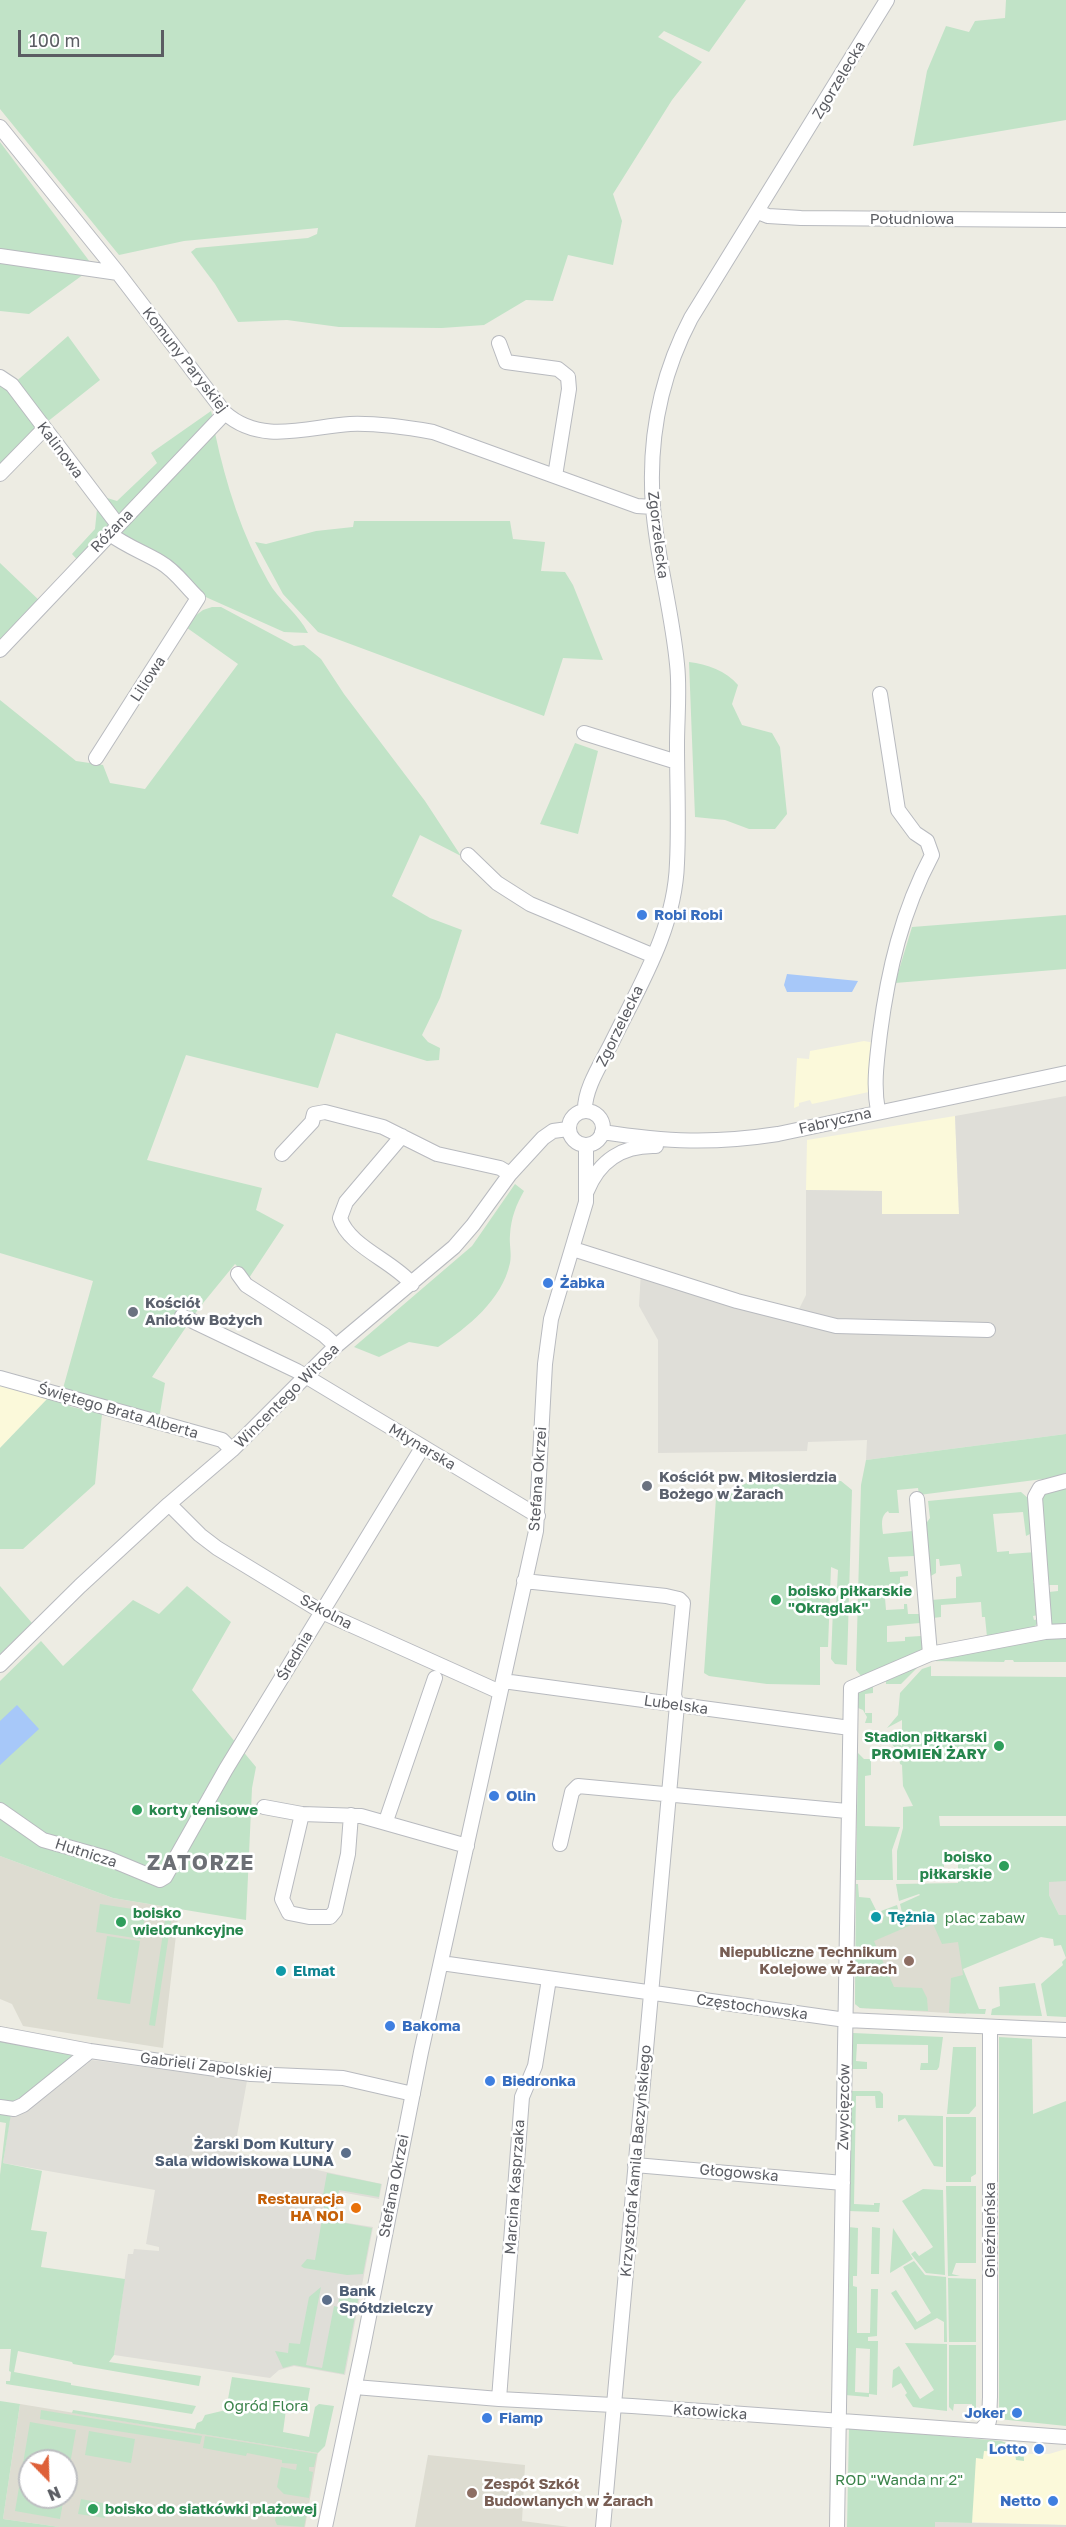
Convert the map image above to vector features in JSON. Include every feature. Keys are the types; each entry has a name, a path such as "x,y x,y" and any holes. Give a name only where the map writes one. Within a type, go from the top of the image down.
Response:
{"street":[{"name":"Zgorzelecka","path":"585,1111 586,1100 595,1078 654,956 668,923 674,901 677,865 677,666 653,507 652,451 656,418 677,346 718,273 758,212 887,0"},
{"name":"Komuny Paryskiej","path":"0,127 118,273 225,413 237,424 252,430 288,432 350,424 423,430 637,506 653,507"},
{"name":"Południowa","path":"758,212 768,216 801,218 1066,220"},
{"path":"0,256 118,273"},
{"path":"499,343 506,363 558,369 567,377 568,389 555,476"},
{"name":"Kalinowa","path":"0,377 12,385 125,546 161,562 176,574 198,598"},
{"name":"Różana","path":"0,650 225,413"},
{"path":"0,474 44,429"},
{"name":"Liliowa","path":"96,758 198,598"},
{"path":"878,1111 874,1090 892,957 921,875 932,855 927,841 915,833 898,810 880,694"},
{"path":"584,733 677,762"},
{"path":"468,855 497,883 530,904 654,956"},
{"name":"Fabryczna","path":"602,1132 686,1141 735,1141 1066,1073"},
{"path":"585,1111 599,1118 602,1132 597,1142 586,1146 576,1143 568,1129 572,1118 585,1111"},
{"path":"282,1154 312,1122 314,1114 325,1112 382,1127 437,1154 500,1168 510,1174"},
{"name":"Wincentego Witosa","path":"0,1665 57,1607 169,1504 232,1450 336,1346 454,1247 510,1174 543,1138 553,1131 568,1129"},
{"path":"402,1136 346,1202 340,1218 346,1231 400,1271 412,1284"},
{"path":"586,1193 599,1169 621,1152 642,1146 670,1146 686,1141"},
{"name":"Stefana Okrzei","path":"325,2527 413,2094 538,1516 545,1364 551,1319 573,1249 586,1193 586,1146"},
{"path":"573,1249 737,1301 836,1326 988,1330"},
{"path":"238,1274 246,1285 324,1335 336,1346"},
{"name":"Młynarska","path":"183,1316 243,1343 307,1376 422,1448 538,1516"},
{"name":"Świętego Brata Alberta","path":"0,1378 222,1440 232,1450"},
{"name":"Średnia","path":"171,1867 226,1769 422,1448"},
{"path":"1045,1632 1035,1497 1040,1488 1066,1481"},
{"path":"917,1499 930,1654 1045,1632 1066,1631"},
{"name":"Szkolna","path":"169,1504 217,1548 322,1612 502,1686"},
{"name":"Krzysztofa Kamila Baczyńskiego","path":"524,1581 666,1596 680,1599 683,1603 674,1695 676,1705 603,2527"},
{"name":"Zwycięzców","path":"837,2527 846,2020 847,1811 851,1688 930,1654"},
{"path":"386,1821 435,1678"},
{"name":"Lubelska","path":"502,1686 676,1705 850,1728"},
{"path":"560,1844 572,1792 578,1786 847,1811"},
{"path":"264,1807 302,1814 351,1815 386,1821 466,1846"},
{"name":"Hutnicza","path":"0,1810 43,1840 107,1858 159,1880 165,1877 171,1867"},
{"path":"302,1814 282,1899 289,1913 309,1917 328,1917 332,1916 335,1911 348,1854 351,1815"},
{"name":"Częstochowska","path":"441,1962 846,2020 1066,2030"},
{"name":"Marcina Kasprzaka","path":"499,2399 522,2097 535,2066 549,1979"},
{"name":"Gnieźnieńska","path":"981,2430 989,2421 990,2397 990,2027"},
{"name":"Gabrieli Zapolskiej","path":"0,2034 90,2051 251,2074 343,2078 413,2094"},
{"path":"0,2107 14,2109 23,2105 90,2051"},
{"name":"Głogowska","path":"635,2165 843,2182"},
{"name":"Katowicka","path":"355,2387 499,2399 1066,2437"}],"shaded area":[{"path":"864,1041 875,1043 869,1092 812,1104 810,1100 799,1103 799,1106 794,1108 797,1058 809,1059 810,1051"},
{"path":"1066,1096 1066,1434 866,1460 867,1440 808,1442 807,1451 658,1453 658,1340 639,1306 641,1271 796,1315 806,1295 806,1190 882,1191 882,1214 959,1214 955,1116"},
{"path":"955,1116 959,1214 882,1214 882,1191 806,1190 807,1140"},
{"path":"0,1383 49,1397 0,1448"},
{"path":"0,1856 113,1898 179,1909 163,2048 23,2026 12,2004 0,1999"},
{"path":"1049,1881 1066,1881 1066,1915 1059,1915 1049,1895"},
{"name":"Niepubliczne Technikum Kolejowe w Żarach","path":"958,1903 966,2014 860,2008 855,2004 855,1947"},
{"path":"92,2060 247,2081 234,2152 382,2184 379,2199 340,2192 335,2221 373,2227 345,2375 294,2366 279,2370 270,2378 114,2355 128,2254 133,2254 134,2249 159,2251 159,2247 146,2244 155,2190 3,2163 11,2111 30,2109"},
{"path":"20,2404 318,2453 305,2527 60,2527 3,2519"},
{"path":"970,2438 1023,2454 1049,2454 1066,2449 1066,2525 965,2522"},
{"name":"Zespół Szkół Budowlanych w Żarach","path":"428,2455 525,2465 522,2521 569,2527 415,2527"},
{"path":"935,2522 1066,2525 1066,2527 935,2527"}],"green space":[{"path":"0,0 746,0 709,52 664,31 658,37 702,62 672,100 613,194 622,221 613,265 568,255 553,301 526,300 484,325 442,328 339,327 287,320 238,322 215,284 191,252 196,248 308,238 317,234 318,228 184,241 119,255 0,109"},
{"path":"1006,0 1066,0 1066,120 913,146 927,71 946,26 969,32 975,21 1005,18"},
{"path":"0,142 96,270 91,269 29,314 0,311"},
{"path":"68,336 100,380 42,426 0,470 0,377 12,385"},
{"path":"211,411 213,418 81,564 72,554 95,529 98,499 94,494 117,501 157,463 151,453"},
{"path":"215,433 224,472 250,546 272,588 308,633 284,632 199,594 122,538 120,528"},
{"path":"354,521 510,521 513,539 545,542 541,571 565,572 573,585 603,660 563,658 544,716 318,632 283,594 255,542 266,544 316,531 353,527"},
{"path":"0,563 42,603 0,649"},
{"path":"221,607 294,646 304,645 321,659 344,694 425,801 461,856 420,835 392,896 430,918 462,930 440,998 422,1035 428,1042 440,1048 439,1060 427,1061 336,1033 318,1088 186,1055 147,1160 262,1188 256,1210 284,1225 249,1278 235,1264 199,1308 152,1377 165,1383 159,1419 62,1392 93,1281 0,1253 0,700 76,761 103,765 110,783 145,789 238,664 183,625 203,610"},
{"path":"689,662 716,669 733,680 738,685 732,704 742,725 772,733 780,747 787,814 775,829 749,829 725,820 695,817"},
{"path":"575,743 598,751 578,834 540,824"},
{"path":"1066,915 1066,969 895,983 912,927"},
{"path":"515,1184 524,1191 511,1223 510,1263 500,1289 492,1301 461,1331 438,1347 409,1342 379,1357 354,1347 472,1246"},
{"path":"49,1397 72,1407 102,1414 95,1484 23,1549 0,1549 0,1448"},
{"path":"1066,1434 1066,1476 919,1495 918,1488 897,1490 899,1513 888,1511 885,1513 882,1521 883,1534 913,1531 915,1556 888,1557 890,1572 908,1571 908,1576 900,1577 900,1584 884,1586 886,1610 904,1609 904,1604 907,1604 908,1614 920,1614 920,1623 887,1626 887,1642 905,1641 905,1637 921,1636 926,1641 924,1651 862,1677 856,1670 861,1485 866,1460"},
{"path":"751,1481 841,1481 852,1490 847,1665 835,1664 831,1659 833,1609 836,1607 838,1570 831,1567 828,1647 820,1647 820,1685 767,1684 709,1676 704,1673 716,1498"},
{"path":"1066,1486 1066,1626 1051,1626 1049,1592 1058,1591 1058,1585 1047,1585 1041,1498 1046,1490"},
{"path":"1021,1492 1029,1499 1032,1533 1026,1536 1023,1512 993,1514 997,1552 1009,1551 1009,1554 1036,1552 1037,1578 1033,1578 1033,1583 1037,1583 1039,1615 1033,1616 1034,1620 1039,1619 1039,1621 1033,1629 987,1637 981,1602 941,1605 941,1617 933,1618 931,1600 956,1598 956,1577 962,1576 960,1564 940,1566 939,1559 936,1559 936,1573 929,1577 925,1525 930,1518 928,1501"},
{"path":"0,1586 32,1623 0,1654"},
{"path":"187,1586 231,1622 192,1690 256,1767 252,1788 246,1920 113,1898 0,1856 0,1681 41,1641 63,1666 133,1600 159,1614"},
{"path":"1066,1634 1066,1662 930,1661 920,1665 901,1684 886,1684 886,1680 873,1686 873,1693 865,1694 865,1713 872,1713 872,1723 865,1723 867,1717 863,1710 858,1708 858,1690 931,1657"},
{"name":"plac zabaw","path":"931,1666 931,1676 1066,1677 1066,1816 939,1816 940,1826 1066,1826 1066,1881 1049,1882 1049,1895 1059,1915 1066,1915 1066,1958 1061,1945 1054,1946 1053,1939 1041,1937 963,1969 979,2009 986,2009 985,2014 949,2013 951,1978 963,1975 958,1942 942,1944 930,1917 874,1941 894,1987 922,1988 927,1998 928,2011 860,2008 855,2004 856,1884 858,1884 859,1897 870,1898 876,1910 870,1911 868,1919 874,1925 882,1923 884,1915 881,1911 897,1905 903,1927 905,1925 900,1904 920,1895 899,1901 896,1884 958,1883 958,1851 944,1851 944,1880 897,1880 897,1851 903,1828 903,1807 913,1806 903,1786 902,1765 898,1751 886,1738 886,1736 891,1737 902,1746 902,1720 887,1728 898,1715 900,1693 922,1669"},
{"path":"858,1753 864,1759 871,1759 871,1775 865,1776 865,1826 900,1827 892,1850 893,1880 856,1880"},
{"name":"boisko wielofunkcyjne","path":"100,1904 146,1911 141,1939 96,1932"},
{"path":"165,1920 171,1921 155,2026 149,2025"},
{"path":"107,1936 140,1941 130,2004 97,1999"},
{"path":"1066,1958 1066,2017 1047,2016 1041,1984 1063,1965 1062,1962"},
{"path":"1035,1983 1042,2016 991,2015 992,2009 1000,2006 999,1987"},
{"path":"853,2033 943,2037 939,2067 937,2070 920,2070 921,2063 928,2063 928,2045 857,2044 856,2061 867,2062 867,2069 849,2069"},
{"path":"999,2037 1032,2039 1033,2114 1066,2101 1066,2426 999,2419"},
{"path":"0,2039 71,2054 72,2059 10,2105 0,2103"},
{"path":"953,2047 976,2047 976,2106 969,2114 947,2114"},
{"path":"849,2091 880,2091 883,2094 883,2108 876,2108 875,2096 856,2096 854,2204 880,2203 879,2212 848,2211"},
{"path":"0,2113 11,2114 3,2163 42,2171 31,2230 47,2232 41,2267 125,2279 114,2355 109,2362 201,2376 199,2386 73,2364 18,2351 14,2372 71,2383 71,2385 196,2406 192,2414 6,2384 6,2381 10,2381 11,2349 0,2349 0,2175 6,2123 0,2122"},
{"path":"898,2115 943,2116 943,2167 934,2166 905,2118 898,2122"},
{"path":"946,2117 976,2117 976,2174 971,2177 971,2182 946,2182"},
{"path":"327,2173 381,2184 379,2197 339,2190 334,2221 372,2228 363,2274 347,2275 301,2266 307,2259 315,2260 326,2196 323,2195"},
{"path":"946,2186 976,2186 976,2263 956,2263 952,2274 960,2276 948,2276"},
{"path":"923,2189 943,2190 945,2275 926,2273 911,2254 915,2251 919,2256 933,2247 902,2201"},
{"path":"848,2227 858,2228 857,2276 853,2276 853,2286 857,2287 857,2333 870,2333 871,2289 878,2289 877,2336 868,2337 868,2341 878,2341 877,2395 869,2394 869,2397 845,2395","holes":["856,2348 870,2349 869,2393 855,2392"]},
{"path":"872,2227 880,2228 879,2274 871,2274"},
{"path":"893,2228 913,2259 890,2273"},
{"path":"914,2261 925,2275 946,2277 947,2342 944,2342 944,2322 937,2318 915,2330 891,2293 896,2290 917,2322 931,2313 903,2267"},
{"path":"948,2278 976,2279 976,2342 949,2342"},
{"path":"321,2287 306,2365 322,2368 334,2306 338,2307 340,2290 359,2295 344,2374 294,2365 283,2368 275,2351 288,2353 289,2343 300,2344 309,2297"},
{"path":"905,2343 947,2344 947,2411 913,2407 901,2383 892,2388 893,2370 899,2366 920,2399 934,2390"},
{"path":"949,2345 976,2345 976,2415 972,2415 972,2404 954,2404 953,2411 949,2407"},
{"name":"Ogród Flora","path":"232,2377 310,2388 307,2405 287,2402 283,2432 309,2437 315,2407 319,2404 334,2406 325,2446 318,2453 72,2413 73,2410 195,2429 197,2423 202,2421 205,2415 226,2410"},
{"path":"0,2401 20,2404 3,2519 60,2527 0,2527"},
{"path":"41,2410 202,2436 200,2444 40,2419"},
{"path":"30,2422 76,2430 73,2449 25,2449"},
{"name":"ROD \"Wanda nr 2\"","path":"849,2429 1001,2441 1020,2450 1024,2461 1016,2460 1015,2453 984,2451 983,2459 976,2458 972,2523 935,2522 935,2527 847,2527"},
{"path":"89,2431 135,2439 131,2463 85,2455"},
{"path":"205,2436 317,2454 314,2467 309,2467 309,2471 313,2472 309,2498 284,2494 277,2487 281,2467 296,2470 297,2464 282,2463 282,2460 247,2453 246,2456 203,2448"},
{"path":"18,2493 18,2509 62,2509 60,2519 15,2511"},
{"name":"boisko do siatkówki plażowej","path":"81,2499 108,2504 105,2518 78,2514"},
{"path":"286,2504 308,2507 304,2527 277,2525 275,2520 277,2510"}],"water":[{"path":"787,974 858,981 852,992 787,992 784,985"},
{"path":"17,1705 39,1729 0,1765 0,1721"}],"place":[{"name":"Robi Robi","path":"642,915"},
{"name":"Żabka","path":"548,1283"},
{"name":"Kościół Aniołów Bożych","path":"133,1312"},
{"name":"Kościół pw. Miłosierdzia Bożego w Żarach","path":"647,1486"},
{"name":"boisko piłkarskie \"Okrąglak\"","path":"776,1600"},
{"name":"Stadion piłkarski PROMIEŃ ŻARY","path":"999,1746"},
{"name":"Olin","path":"494,1796"},
{"name":"korty tenisowe","path":"137,1810"},
{"name":"boisko piłkarskie","path":"1004,1866"},
{"name":"Tężnia","path":"876,1917"},
{"name":"boisko wielofunkcyjne","path":"121,1922"},
{"name":"Niepubliczne Technikum Kolejowe w Żarach","path":"909,1961"},
{"name":"Elmat","path":"281,1971"},
{"name":"Bakoma","path":"390,2026"},
{"name":"Biedronka","path":"490,2081"},
{"name":"Żarski Dom Kultury Sala widowiskowa LUNA","path":"346,2153"},
{"name":"Restauracja HA NOI","path":"356,2208"},
{"name":"Bank Spółdzielczy","path":"327,2300"},
{"name":"Joker","path":"1017,2413"},
{"name":"Fiamp","path":"487,2418"},
{"name":"Lotto","path":"1039,2449"},
{"name":"Zespół Szkół Budowlanych w Żarach","path":"472,2493"},
{"name":"Netto","path":"1053,2501"},
{"name":"boisko do siatkówki plażowej","path":"93,2509"}],"district":[{"name":"ZATORZE","path":"201,1863"}]}
